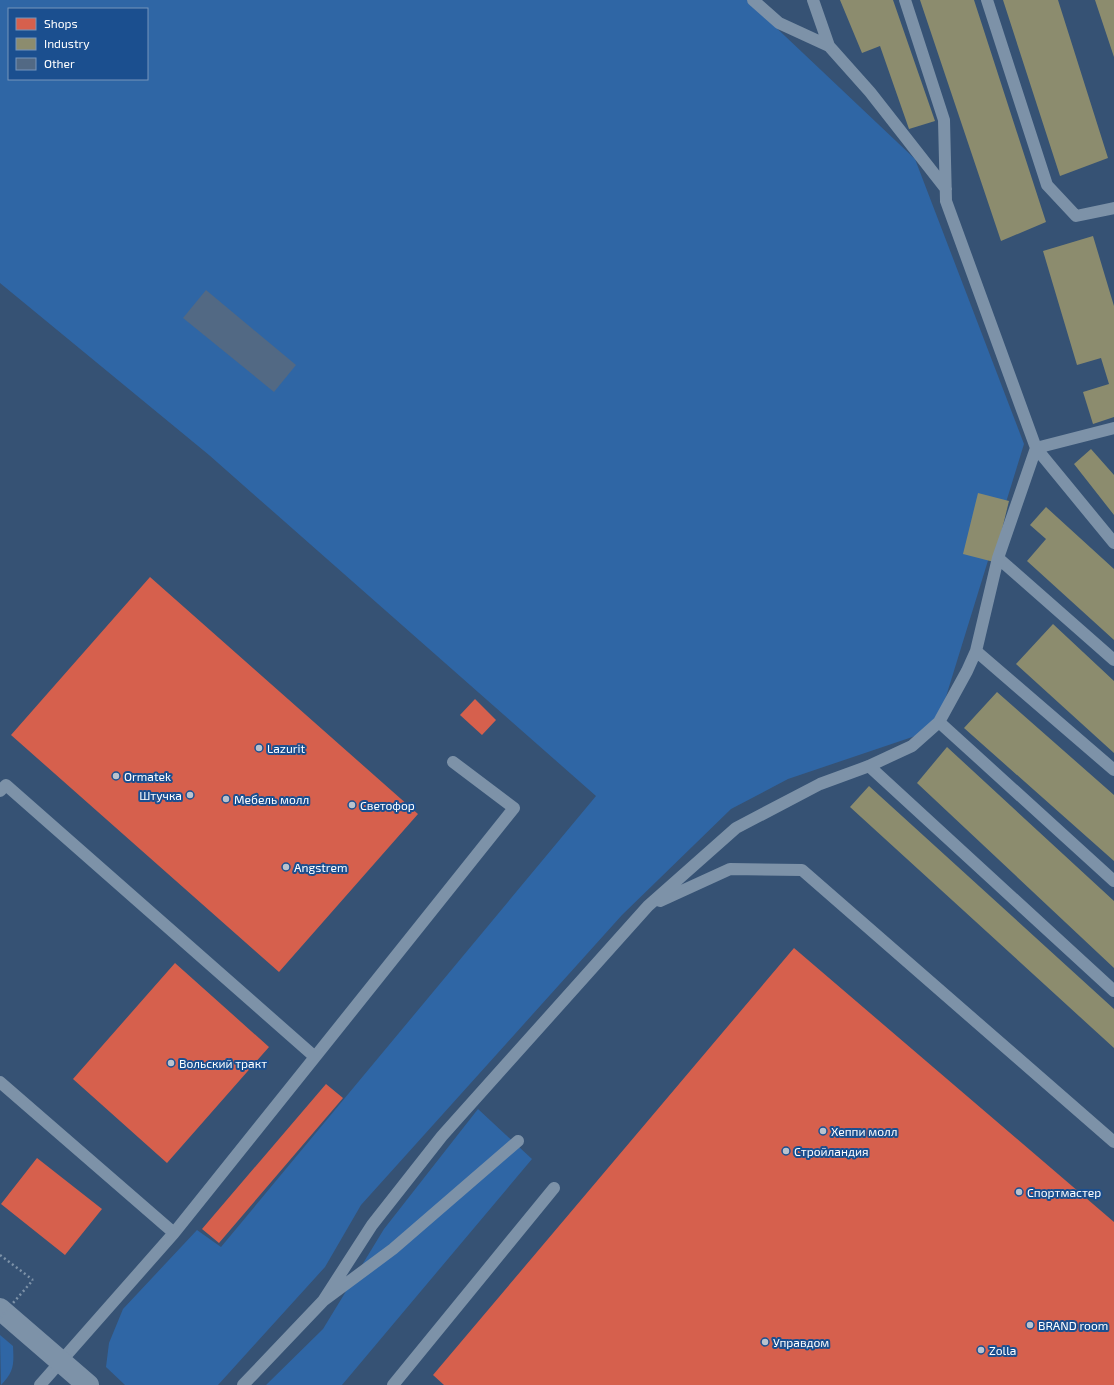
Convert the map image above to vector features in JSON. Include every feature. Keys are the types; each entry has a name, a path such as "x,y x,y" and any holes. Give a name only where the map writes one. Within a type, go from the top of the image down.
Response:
{"street":[{"path":"0,1309 88,1385"}],"lane":[{"path":"753,0 779,23 829,46"},
{"path":"813,0 829,46 870,92 946,189"},
{"path":"905,0 944,120 946,201 1036,448 1114,543"},
{"path":"986,0 1047,185 1076,216 1114,208"},
{"path":"1036,448 1113,430"},
{"path":"323,1302 372,1225 442,1136 648,906 736,828 820,784 869,766 912,746 938,722 967,671 976,651 998,558 1036,448"},
{"path":"998,558 1114,660"},
{"path":"976,651 1114,770"},
{"path":"938,722 1114,881"},
{"path":"40,1385 62,1362 174,1233 514,808 453,762"},
{"path":"869,766 1114,991"},
{"path":"0,791 6,785 315,1057"},
{"path":"648,906 730,869 802,870 1114,1142"},
{"path":"0,1082 174,1233"},
{"path":"242,1385 323,1302 393,1249 518,1141"},
{"path":"393,1385 554,1188"}],"path":[{"path":"0,1255 33,1280 0,1318"}],"shaded area":[{"path":"0,0 747,0 915,159 1024,444 936,729 788,779 731,809 622,915 361,1205 325,1267 218,1385 125,1385 106,1367 109,1343 123,1309 197,1230 221,1247 596,796 209,455 0,283"},
{"path":"478,1109 532,1159 342,1385 266,1385 323,1329 384,1229"},
{"path":"0,1335 13,1346 13,1363 11,1372 1,1385"}],"building: Shops":[{"path":"150,577 418,814 279,972 11,735"},
{"path":"475,699 496,720 482,735 460,715"},
{"name":"Хеппи молл","path":"794,948 1114,1222 1114,1385 444,1385 433,1375"},
{"path":"175,963 269,1047 167,1163 73,1079"},
{"path":"326,1084 343,1098 219,1243 202,1229"},
{"path":"37,1158 102,1209 65,1255 1,1204"}],"building: Industry":[{"path":"840,0 893,0 935,121 909,129 880,46 862,53"},
{"path":"920,0 974,0 1046,222 1001,241"},
{"path":"1003,0 1058,0 1108,158 1060,176"},
{"path":"1095,0 1114,0 1114,57"},
{"path":"1093,236 1114,306 1114,417 1093,424 1083,392 1109,384 1101,358 1077,365 1043,251"},
{"path":"1091,449 1114,475 1114,515 1074,464"},
{"path":"978,493 1009,501 994,562 963,554"},
{"path":"1046,507 1114,569 1114,640 1027,561 1046,539 1030,525"},
{"path":"1053,624 1114,681 1114,753 1016,664"},
{"path":"997,692 1114,795 1114,861 964,728"},
{"path":"947,747 1114,901 1114,968 917,783"},
{"path":"869,786 1114,1009 1114,1048 850,807"}],"building: Other":[{"path":"206,290 296,365 274,392 183,318"}],"place":[{"name":"Lazurit","path":"259,748"},
{"name":"Ormatek","path":"116,776"},
{"name":"Штучка","path":"190,795"},
{"name":"Мебель молл","path":"226,799"},
{"name":"Светофор","path":"352,805"},
{"name":"Angstrem","path":"286,867"},
{"name":"Вольский тракт","path":"171,1063"},
{"name":"Хеппи молл","path":"823,1131"},
{"name":"Стройландия","path":"786,1151"},
{"name":"Спортмастер","path":"1019,1192"},
{"name":"BRAND room","path":"1030,1325"},
{"name":"Управдом","path":"765,1342"},
{"name":"Zolla","path":"981,1350"}]}
